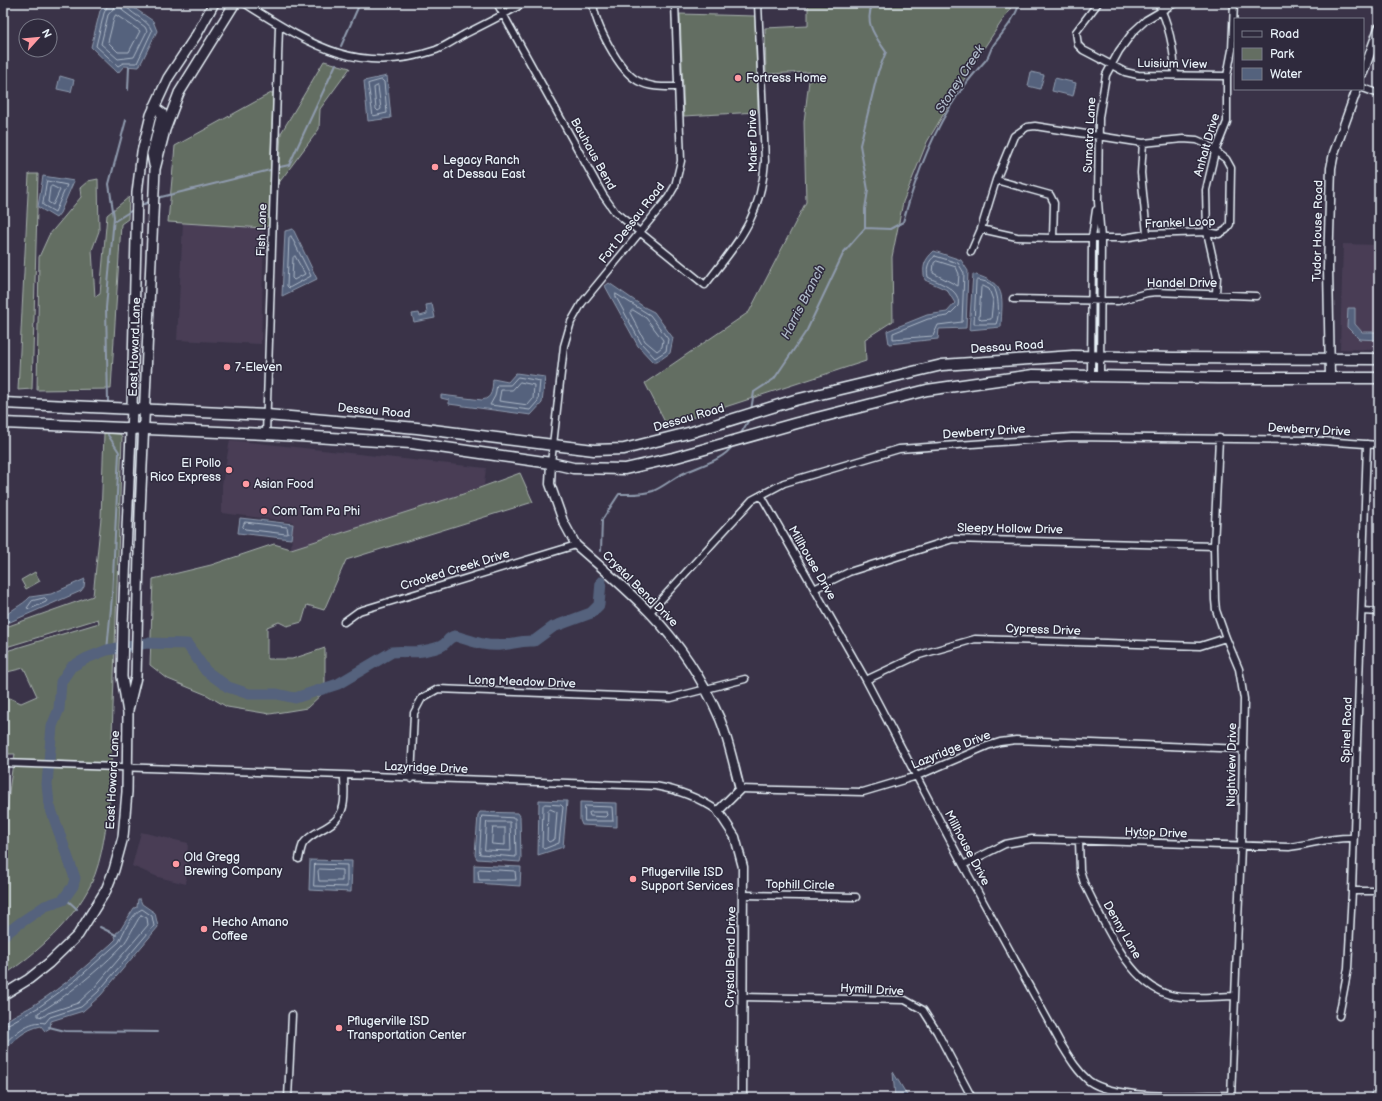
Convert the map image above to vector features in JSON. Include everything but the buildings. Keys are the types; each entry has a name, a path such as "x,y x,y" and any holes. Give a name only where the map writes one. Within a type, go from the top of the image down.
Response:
{"main road":[{"name":"East Howard Lane","path":"3,995 29,979 49,963 78,935 99,904 114,870 123,837 126,812 128,711 122,677 123,625 132,409 137,193 142,152 154,107 168,78 197,34 214,3"},
{"name":"East Howard Lane","path":"128,711 136,677 144,428 155,169 165,130 180,93 235,3"},
{"path":"154,107 162,113 152,154 155,169"},
{"name":"Dessau Road","path":"3,403 267,415 417,428 594,450 624,449 714,425 795,400 942,365 1073,356 1379,359"},
{"path":"3,423 144,428 411,443 551,462 573,468 623,469 673,458 797,423 928,390 1033,375 1218,378 1379,378"}],"street":[{"path":"244,3 279,26 317,46 339,54 377,60 399,58 437,49 504,15 524,3"},
{"name":"Bauhaus Bend","path":"497,3 603,195 615,212 705,285"},
{"path":"593,3 598,25 623,69 637,81 650,86 678,87"},
{"name":"Fort Dessau Road","path":"551,462 564,346 571,322 582,303 668,198 678,175 681,161 675,3"},
{"name":"Maier Drive","path":"705,285 742,236 753,218 764,180 765,161 758,3"},
{"name":"Luisium View","path":"1098,3 1078,27 1076,38 1078,45 1083,50 1111,66 1131,74 1227,76"},
{"path":"1158,3 1168,25 1172,41 1176,75"},
{"name":"Sumatra Lane","path":"1096,375 1101,300 1101,238 1098,202 1099,117 1106,75 1119,51 1133,32 1162,10 1175,3"},
{"name":"Anhalt Drive","path":"1216,293 1217,276 1207,232 1206,190 1215,152 1227,122 1227,76 1232,50 1234,3"},
{"name":"Fish Lane","path":"266,434 279,26"},
{"path":"1364,69 1379,28"},
{"path":"1364,88 1379,94"},
{"name":"Tudor House Road","path":"1330,377 1328,268 1331,168 1334,153 1357,90"},
{"name":"Frankel Loop","path":"971,252 981,229 996,180 1014,136 1027,127 1035,126 1143,142 1190,140 1206,144 1226,159 1231,168 1230,224 1226,230 1219,234 1207,232 1147,234 1124,238 1054,238 1017,237 981,229"},
{"path":"1143,142 1141,172 1147,234"},
{"path":"996,180 1050,195 1054,203 1054,238"},
{"name":"Sumatra Lane","path":"1096,375 1091,300 1092,238 1098,202"},
{"name":"Handel Drive","path":"1013,299 1118,301 1156,292 1216,293 1256,296"},
{"name":"Dewberry Drive","path":"650,612 752,500 784,483 898,449 1072,437 1309,440 1379,445"},
{"name":"Nightview Drive","path":"1219,438 1214,546 1216,610 1243,684 1244,749 1231,1096"},
{"name":"Spinel Road","path":"1339,1016 1348,968 1352,891 1363,611 1367,444"},
{"name":"Crystal Bend Drive","path":"551,462 550,484 563,521 576,544 650,612 685,656 705,690 722,725 740,789"},
{"name":"Millhouse Drive","path":"761,495 866,680 962,865 1061,1044 1075,1066 1089,1080 1101,1087 1125,1094 1231,1096"},
{"name":"Sleepy Hollow Drive","path":"814,589 849,572 953,538 1214,546"},
{"name":"Crooked Creek Drive","path":"344,622 359,611 576,544"},
{"path":"1363,611 1379,612"},
{"name":"Cypress Drive","path":"866,680 919,655 975,639 1200,646 1226,638"},
{"name":"Long Meadow Drive","path":"411,779 414,713 422,698 438,689 671,698 745,679"},
{"name":"Lazyridge Drive","path":"740,789 863,792 917,776 987,746 1000,742 1016,740 1244,749"},
{"name":"Lazyridge Drive","path":"3,763 411,779 655,786 689,794 718,811"},
{"path":"299,859 302,845 308,838 330,825 342,811 344,801 344,776"},
{"path":"718,811 740,789"},
{"name":"Crystal Bend Drive","path":"718,811 735,837 741,852 745,895 742,997 742,1098"},
{"name":"Hytop Drive","path":"962,865 995,848 1015,841 1079,841 1289,847 1306,845 1328,838 1353,838"},
{"name":"Denny Lane","path":"1079,841 1080,870 1084,883 1128,964 1141,979 1150,986 1169,995 1235,996"},
{"path":"1352,891 1379,891"},
{"name":"Tophill Circle","path":"745,895 856,897"},
{"name":"Hymill Drive","path":"742,997 905,1000 923,1010 937,1032 972,1098"},
{"path":"288,1098 292,1015"}],"shaded area":[{"path":"183,223 264,228 261,344 177,340"},
{"path":"1343,244 1379,245 1379,350 1340,349"},
{"path":"230,440 486,468 484,485 464,494 291,549 293,522 222,513 222,485"},
{"path":"141,832 188,843 186,884 158,877 132,866"}],"green space":[{"path":"808,3 1014,3 972,66 927,142 903,202 892,257 893,321 865,339 866,361 667,426 645,383 749,312 806,202 804,122 810,72 766,74 765,28 808,26"},
{"path":"680,14 755,16 758,112 684,116"},
{"path":"324,61 350,68 320,109 319,129 278,184 281,133"},
{"path":"273,92 269,225 264,228 168,222 175,146"},
{"path":"29,174 38,174 32,389 18,390"},
{"path":"98,179 99,231 92,250 95,297 100,294 107,215 129,197 128,219 121,224 111,389 37,390 39,257 49,235 81,197 80,188 88,181"},
{"path":"104,433 120,434 122,437 110,797 104,841 91,884 74,911 41,947 3,976 3,879 6,880 6,832 8,801 15,754 3,754 3,695 21,703 37,696 24,668 3,673 3,652 99,623 98,619 3,648 3,628 93,596 101,518"},
{"path":"520,473 533,502 346,560 324,610 307,605 302,622 287,626 279,622 267,627 267,659 292,659 325,648 325,691 307,708 270,714 227,707 207,695 168,679 150,665 153,579 211,565 274,544 291,549 463,494"},
{"path":"35,572 40,581 26,589 21,580"}],"water":[{"path":"107,3 127,3 153,21 157,31 139,67 124,66 118,73 91,47 100,11"},
{"path":"1031,72 1044,75 1040,89 1028,86"},
{"path":"60,76 74,80 71,92 57,89"},
{"path":"387,76 391,118 368,121 364,81"},
{"path":"1055,78 1076,83 1073,96 1052,91"},
{"path":"43,176 74,181 60,213 56,218 38,207"},
{"path":"293,229 317,279 282,296 285,231"},
{"path":"934,251 961,260 968,271 966,328 939,329 938,339 889,344 887,331 927,315 947,312 955,303 947,290 925,280 924,267 926,261"},
{"path":"973,274 992,282 998,287 1002,299 1001,327 969,330"},
{"path":"609,283 644,307 654,312 673,338 670,353 657,362 653,362 638,346 605,286"},
{"path":"432,304 435,318 414,322 412,314 419,313 420,316 427,314 426,305"},
{"path":"1348,308 1355,308 1355,324 1362,332 1379,332 1379,340 1359,339 1347,327"},
{"path":"516,373 545,377 542,403 531,415 449,404 449,400 441,398 441,395 482,400 486,399 492,390 493,379 508,382"},
{"path":"240,518 293,524 291,539 238,533"},
{"path":"85,579 84,587 81,591 10,622 4,623 3,619 6,616 30,597 51,594"},
{"path":"539,800 567,801 563,847 538,855"},
{"path":"580,802 617,803 617,827 582,825 580,820"},
{"path":"480,812 518,813 520,816 520,862 477,859 475,855 478,815"},
{"path":"310,860 352,861 351,892 309,890"},
{"path":"474,865 521,867 520,886 474,883"},
{"path":"138,899 140,899 142,904 155,913 158,927 101,995 83,1011 51,1021 50,1028 45,1031 41,1026 25,1032 3,1052 3,1024 57,990 111,944 116,939 115,936 117,932 119,932 134,908 137,907"},
{"path":"893,1072 907,1095 908,1098 895,1098"}],"waterway":[{"path":"341,46 360,3"},
{"name":"Harris Branch","path":"751,410 754,392 774,379 807,330 844,252 865,228 865,209 868,190 860,145 878,72 886,52 875,35 870,23 870,10 873,3"},
{"name":"Stoney Creek","path":"865,228 890,229 903,222 925,157 948,110 960,91 987,58 993,46 1012,20 1020,3"},
{"path":"280,167 289,165 336,64"},
{"path":"128,90 129,67"},
{"path":"108,401 106,308 114,217 109,184 126,120"},
{"path":"157,198 270,170"},
{"path":"140,206 151,201"},
{"path":"115,221 134,209"},
{"name":"Harris Branch","path":"740,435 750,418"},
{"path":"107,650 112,597 119,452 108,435"},
{"name":"Harris Branch","path":"601,551 602,520 619,494 640,494 653,491 682,474 717,459 729,451 733,445"},
{"name":"Harris Branch","path":"3,936 45,906 63,900 73,886 75,878 49,804 47,784 52,726 59,709 61,682 71,667 87,658 107,650 147,643 187,644 206,671 228,687 249,694 277,694 295,698 338,684 392,652 418,652 440,647 449,638 455,636 483,644 495,645 534,641 553,627 591,613 599,605 601,582"},
{"path":"65,898 77,909"},
{"path":"100,927 116,935"},
{"path":"49,1027 65,1031 157,1032"},
{"path":"1368,1098 1379,1083"}],"place":[{"name":"Fortress Home","path":"738,78"},
{"name":"Legacy Ranch at Dessau East","path":"435,167"},
{"name":"7-Eleven","path":"227,367"},
{"name":"El Pollo Rico Express","path":"229,470"},
{"name":"Asian Food","path":"246,484"},
{"name":"Com Tam Pa Phi","path":"264,511"},
{"name":"Old Gregg Brewing Company","path":"176,864"},
{"name":"Pflugerville ISD Support Services","path":"633,879"},
{"name":"Hecho Amano Coffee","path":"204,929"},
{"name":"Pflugerville ISD Transportation Center","path":"339,1028"}]}
